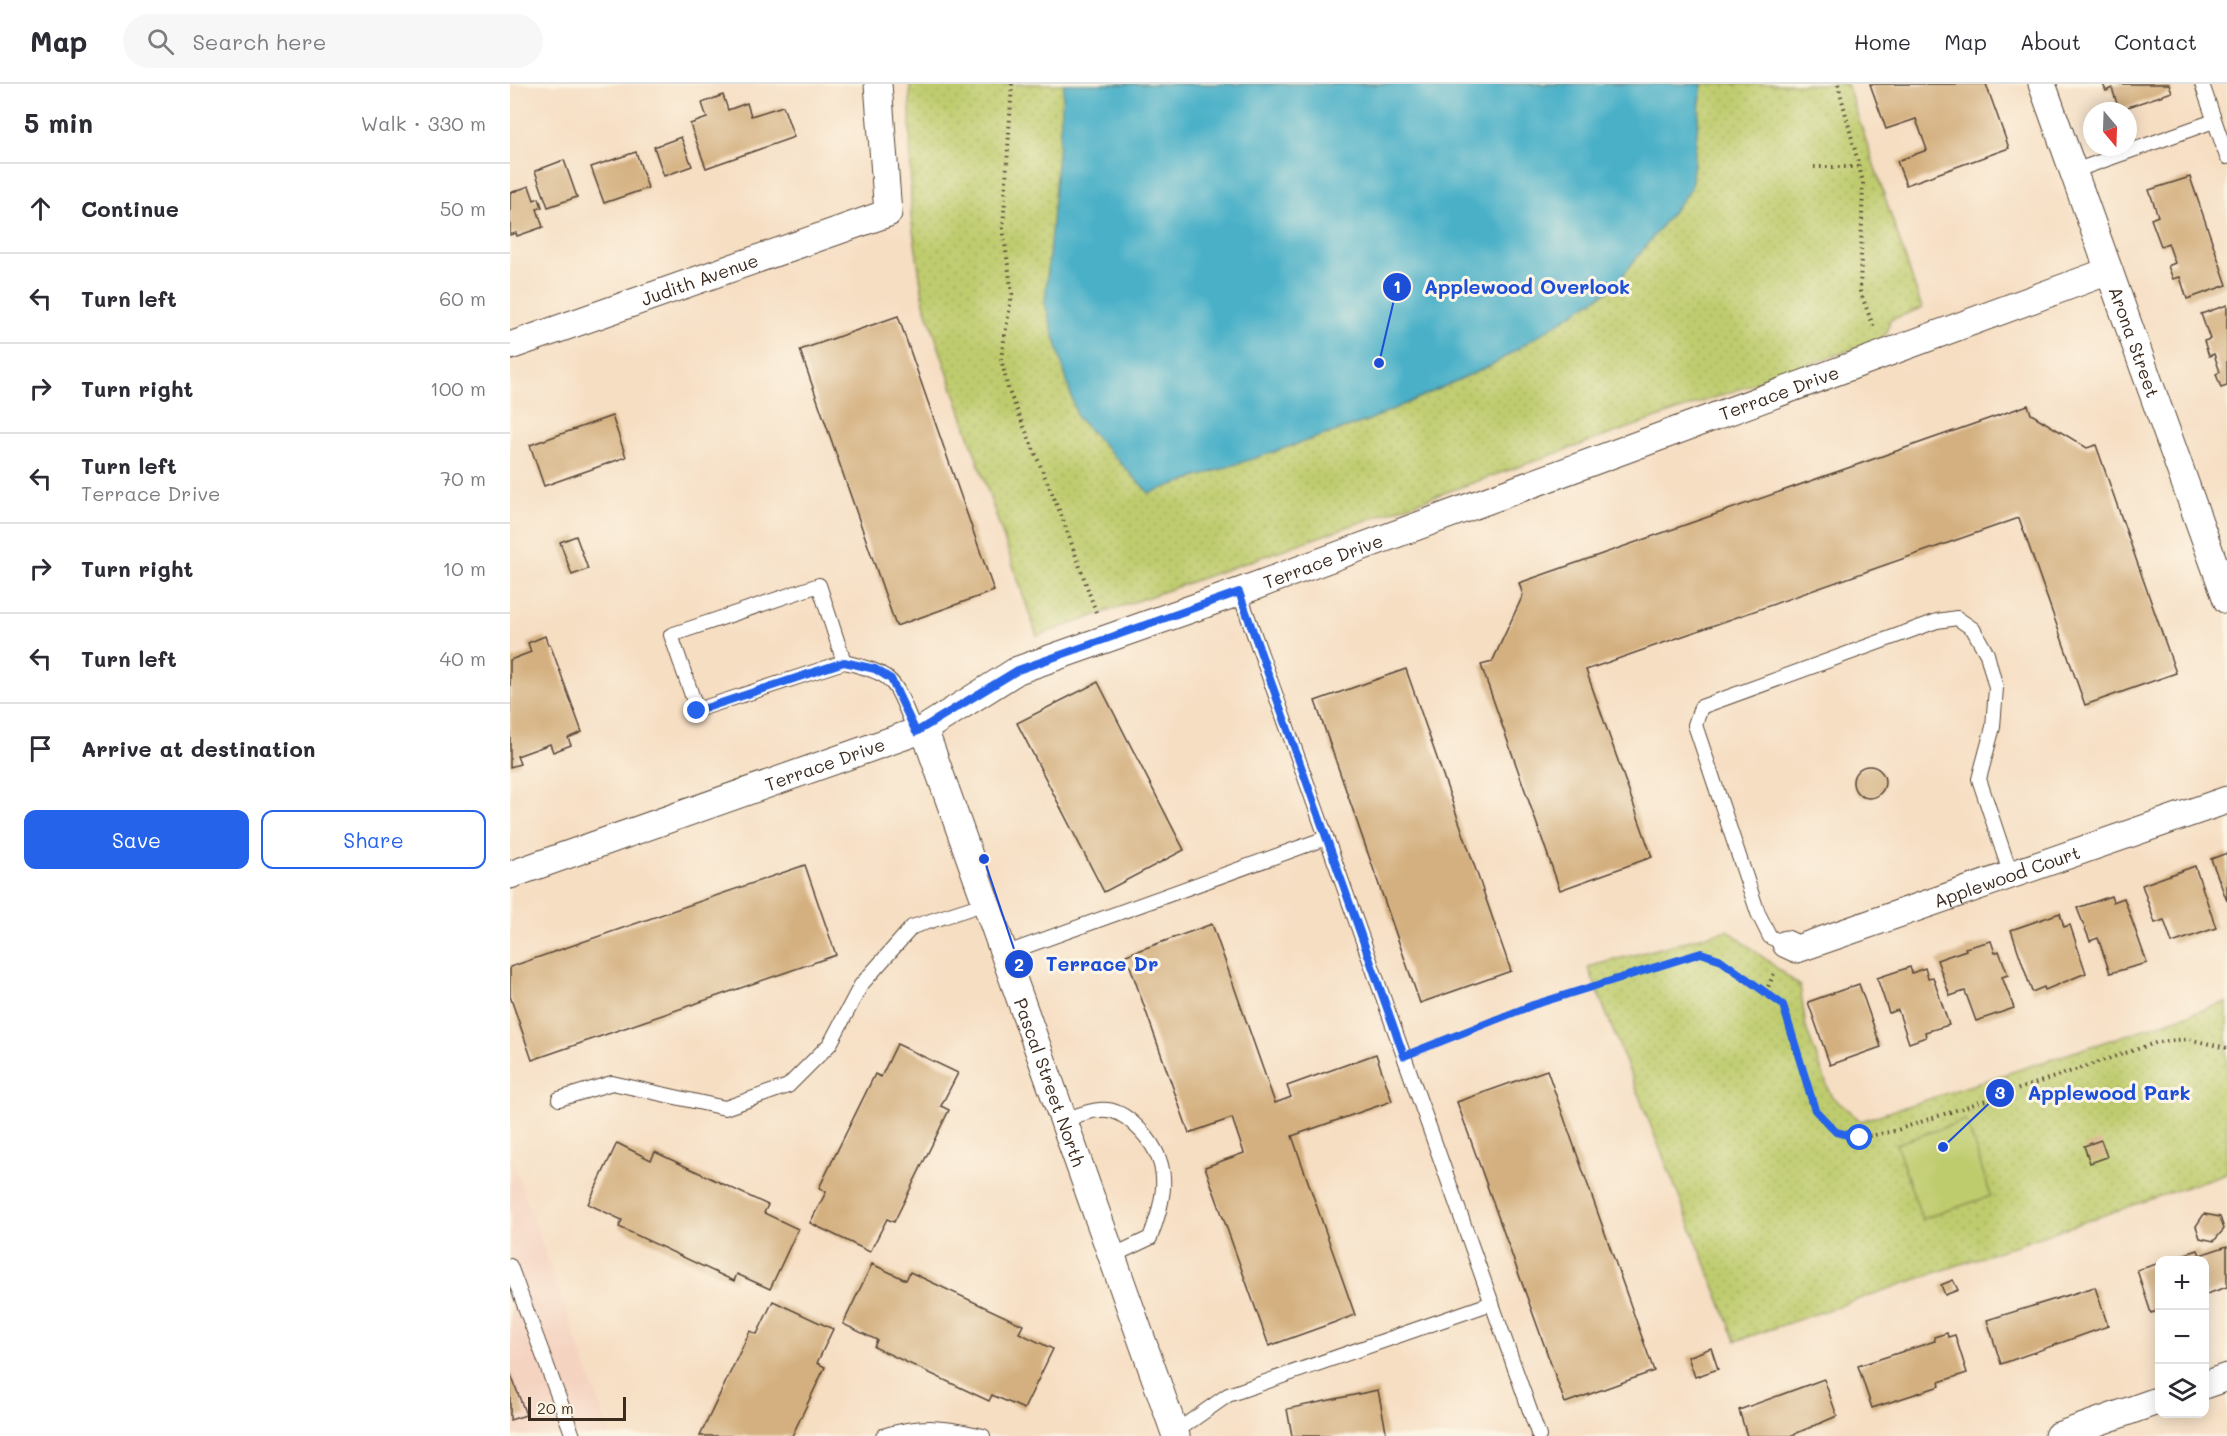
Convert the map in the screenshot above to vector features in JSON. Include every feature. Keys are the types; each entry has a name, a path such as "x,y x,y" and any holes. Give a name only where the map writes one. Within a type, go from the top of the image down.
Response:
{"street":[{"name":"Judith Avenue","path":"510,346 888,213 878,84"},
{"name":"Arona Street","path":"2042,84 2227,600"},
{"name":"Terrace Drive","path":"510,875 920,730 1018,670 1239,592 2109,271"},
{"name":"Pascal Street North","path":"920,730 986,903 1173,1435"},
{"name":"Applewood Court","path":"1786,944 1797,948 2227,801"},
{"path":"2209,1384 2227,1377"},
{"path":"2058,1436 2155,1402"}],"lane":[{"path":"2202,84 2227,157"},
{"path":"2073,171 2214,121"},
{"path":"844,662 819,585 671,635 697,711 844,662 875,669 891,679 920,730"},
{"path":"1239,592 1539,1436"},
{"path":"1786,944 1770,937 1758,913 1695,725 1701,707 1937,621 1957,618 1973,628 1988,654 1996,688 1995,707 1993,727 1979,779 2011,875"},
{"path":"1004,954 1326,838"},
{"path":"559,1099 612,1083 724,1108 788,1086 830,1044 861,985 912,927 986,903"},
{"path":"1063,1120 1100,1109 1122,1113 1149,1137 1164,1172 1162,1206 1150,1238 1112,1257"},
{"path":"510,1266 573,1436"},
{"path":"1173,1435 1228,1395 1491,1303"},
{"path":"883,1436 908,1428 945,1427 983,1436"}],"path":[{"path":"1012,84 1003,229 1012,294 1001,358 1008,389 1062,517 1096,612"},
{"path":"1838,84 1863,182 1860,291 1884,354"},
{"path":"1814,167 1859,167"},
{"path":"1404,1056 1533,1005 1701,953 1719,959 1783,1005 1815,1110 1836,1132 1860,1138 1894,1131 2158,1042 2188,1039 2227,1048"}],"shaded area":[{"path":"510,1155 611,1436 510,1436"}],"green space":[{"path":"910,84 1847,84 1922,308 1890,320 1887,333 1879,340 1037,636 924,303 911,217"},
{"path":"1728,930 1800,986 1806,1028 1831,1096 1861,1121 2227,1002 2227,1173 1736,1341 1588,967"},
{"path":"1966,1120 1991,1196 1922,1219 1896,1144"}],"water":[{"path":"1064,84 1702,84 1691,188 1614,287 1494,364 1367,421 1149,493 1077,417 1045,303"}],"building":[{"path":"1870,84 1986,84 2009,148 1906,185 1897,161 1927,150 1916,119 1886,129"},
{"path":"2103,84 2169,84 2172,92 2137,104 2137,102 2116,102 2112,88 2106,91"},
{"path":"723,95 728,110 747,103 751,116 783,106 794,137 706,168 690,124 707,118 702,103"},
{"path":"681,137 692,166 664,176 654,147"},
{"path":"636,152 648,188 604,203 591,167"},
{"path":"564,160 577,197 548,207 535,171"},
{"path":"2190,177 2227,285 2187,299 2180,277 2173,279 2168,266 2175,263 2168,243 2161,246 2151,219 2158,216 2149,190"},
{"path":"529,186 534,200 539,198 542,207 537,209 543,227 517,236 516,233 510,235 510,193"},
{"path":"2227,305 2227,386 2221,388 2216,374 2220,372 2214,354 2209,356 2204,341 2210,339 2201,314"},
{"path":"898,316 994,591 896,626 800,350"},
{"path":"2028,405 2031,414 2087,448 2096,445 2176,673 2085,705 2019,518 1586,670 1652,857 1560,890 1481,665 1492,662 1523,595 1519,583"},
{"path":"612,416 626,457 544,486 530,445"},
{"path":"576,536 588,569 572,575 560,542"},
{"path":"545,636 582,732 568,738 571,745 553,752 550,744 517,756 520,764 510,767 510,660 531,652 528,643"},
{"path":"1406,669 1511,971 1420,1003 1315,701"},
{"path":"1098,682 1184,850 1104,892 1017,723"},
{"path":"1869,766 1880,771 1885,782 1880,793 1869,798 1858,793 1853,782 1858,771"},
{"path":"2227,853 2227,901 2211,859"},
{"path":"805,865 836,955 532,1060 510,996 510,967"},
{"path":"2195,866 2216,928 2172,943 2164,920 2155,923 2142,885"},
{"path":"2111,896 2113,902 2124,898 2147,963 2110,973 2098,938 2090,941 2077,908"},
{"path":"2060,913 2064,927 2070,925 2086,973 2045,990 2044,987 2032,992 2011,930"},
{"path":"1212,924 1275,1103 1291,1097 1287,1086 1376,1054 1392,1101 1292,1136 1355,1315 1269,1346 1205,1167 1244,1153 1232,1118 1189,1133 1126,955"},
{"path":"1991,941 1995,953 1999,951 2008,975 2002,977 2014,1008 1976,1021 1965,991 1950,996 1937,960 1966,950 1965,948"},
{"path":"1910,967 1912,973 1925,968 1928,978 1933,977 1949,1025 1925,1032 1926,1037 1909,1043 1898,1010 1889,1013 1877,978"},
{"path":"1859,984 1881,1047 1830,1065 1808,1002"},
{"path":"897,1044 958,1073 941,1106 949,1110 894,1222 887,1219 870,1252 810,1223 826,1192 819,1188 875,1074 881,1077"},
{"path":"1547,1070 1654,1371 1565,1403 1457,1102"},
{"path":"2101,1140 2107,1157 2090,1163 2084,1146"},
{"path":"617,1143 651,1160 655,1152 768,1205 764,1213 798,1229 770,1289 737,1274 734,1281 619,1227 622,1220 588,1204"},
{"path":"2204,1214 2220,1217 2224,1229 2214,1241 2200,1238 2196,1226"},
{"path":"2227,1246 2227,1287 2209,1293 2209,1256 2179,1256 2198,1250 2200,1255"},
{"path":"872,1264 906,1280 910,1272 1023,1325 1019,1333 1053,1349 1024,1409 992,1395 989,1401 874,1347 877,1340 843,1324"},
{"path":"2155,1265 2155,1312 2151,1313 2137,1270"},
{"path":"1953,1280 1958,1290 1945,1295 1941,1285"},
{"path":"2095,1287 2108,1326 2001,1364 1987,1320"},
{"path":"773,1301 833,1329 817,1363 825,1367 792,1436 700,1436 750,1331 757,1334"},
{"path":"1947,1333 1948,1337 1955,1335 1967,1373 1939,1382 1940,1386 1872,1408 1858,1366 1935,1341 1934,1337"},
{"path":"1711,1348 1718,1369 1695,1377 1688,1357"},
{"path":"510,1372 526,1415 510,1420"},
{"path":"1824,1379 1837,1416 1790,1436 1747,1436 1739,1410"},
{"path":"1378,1390 1387,1436 1292,1436 1287,1409"}],"place":[{"name":"Applewood Overlook","path":"1379,363"},
{"name":"Terrace Dr","path":"984,859"},
{"name":"Applewood Park","path":"1943,1147"}],"route":[{"path":"697,711 844,662 875,669 891,679 916,732 1018,670 1239,592 1404,1056 1533,1005 1665,962 1701,953 1719,959 1783,1005 1815,1110 1836,1132 1860,1138"}]}
